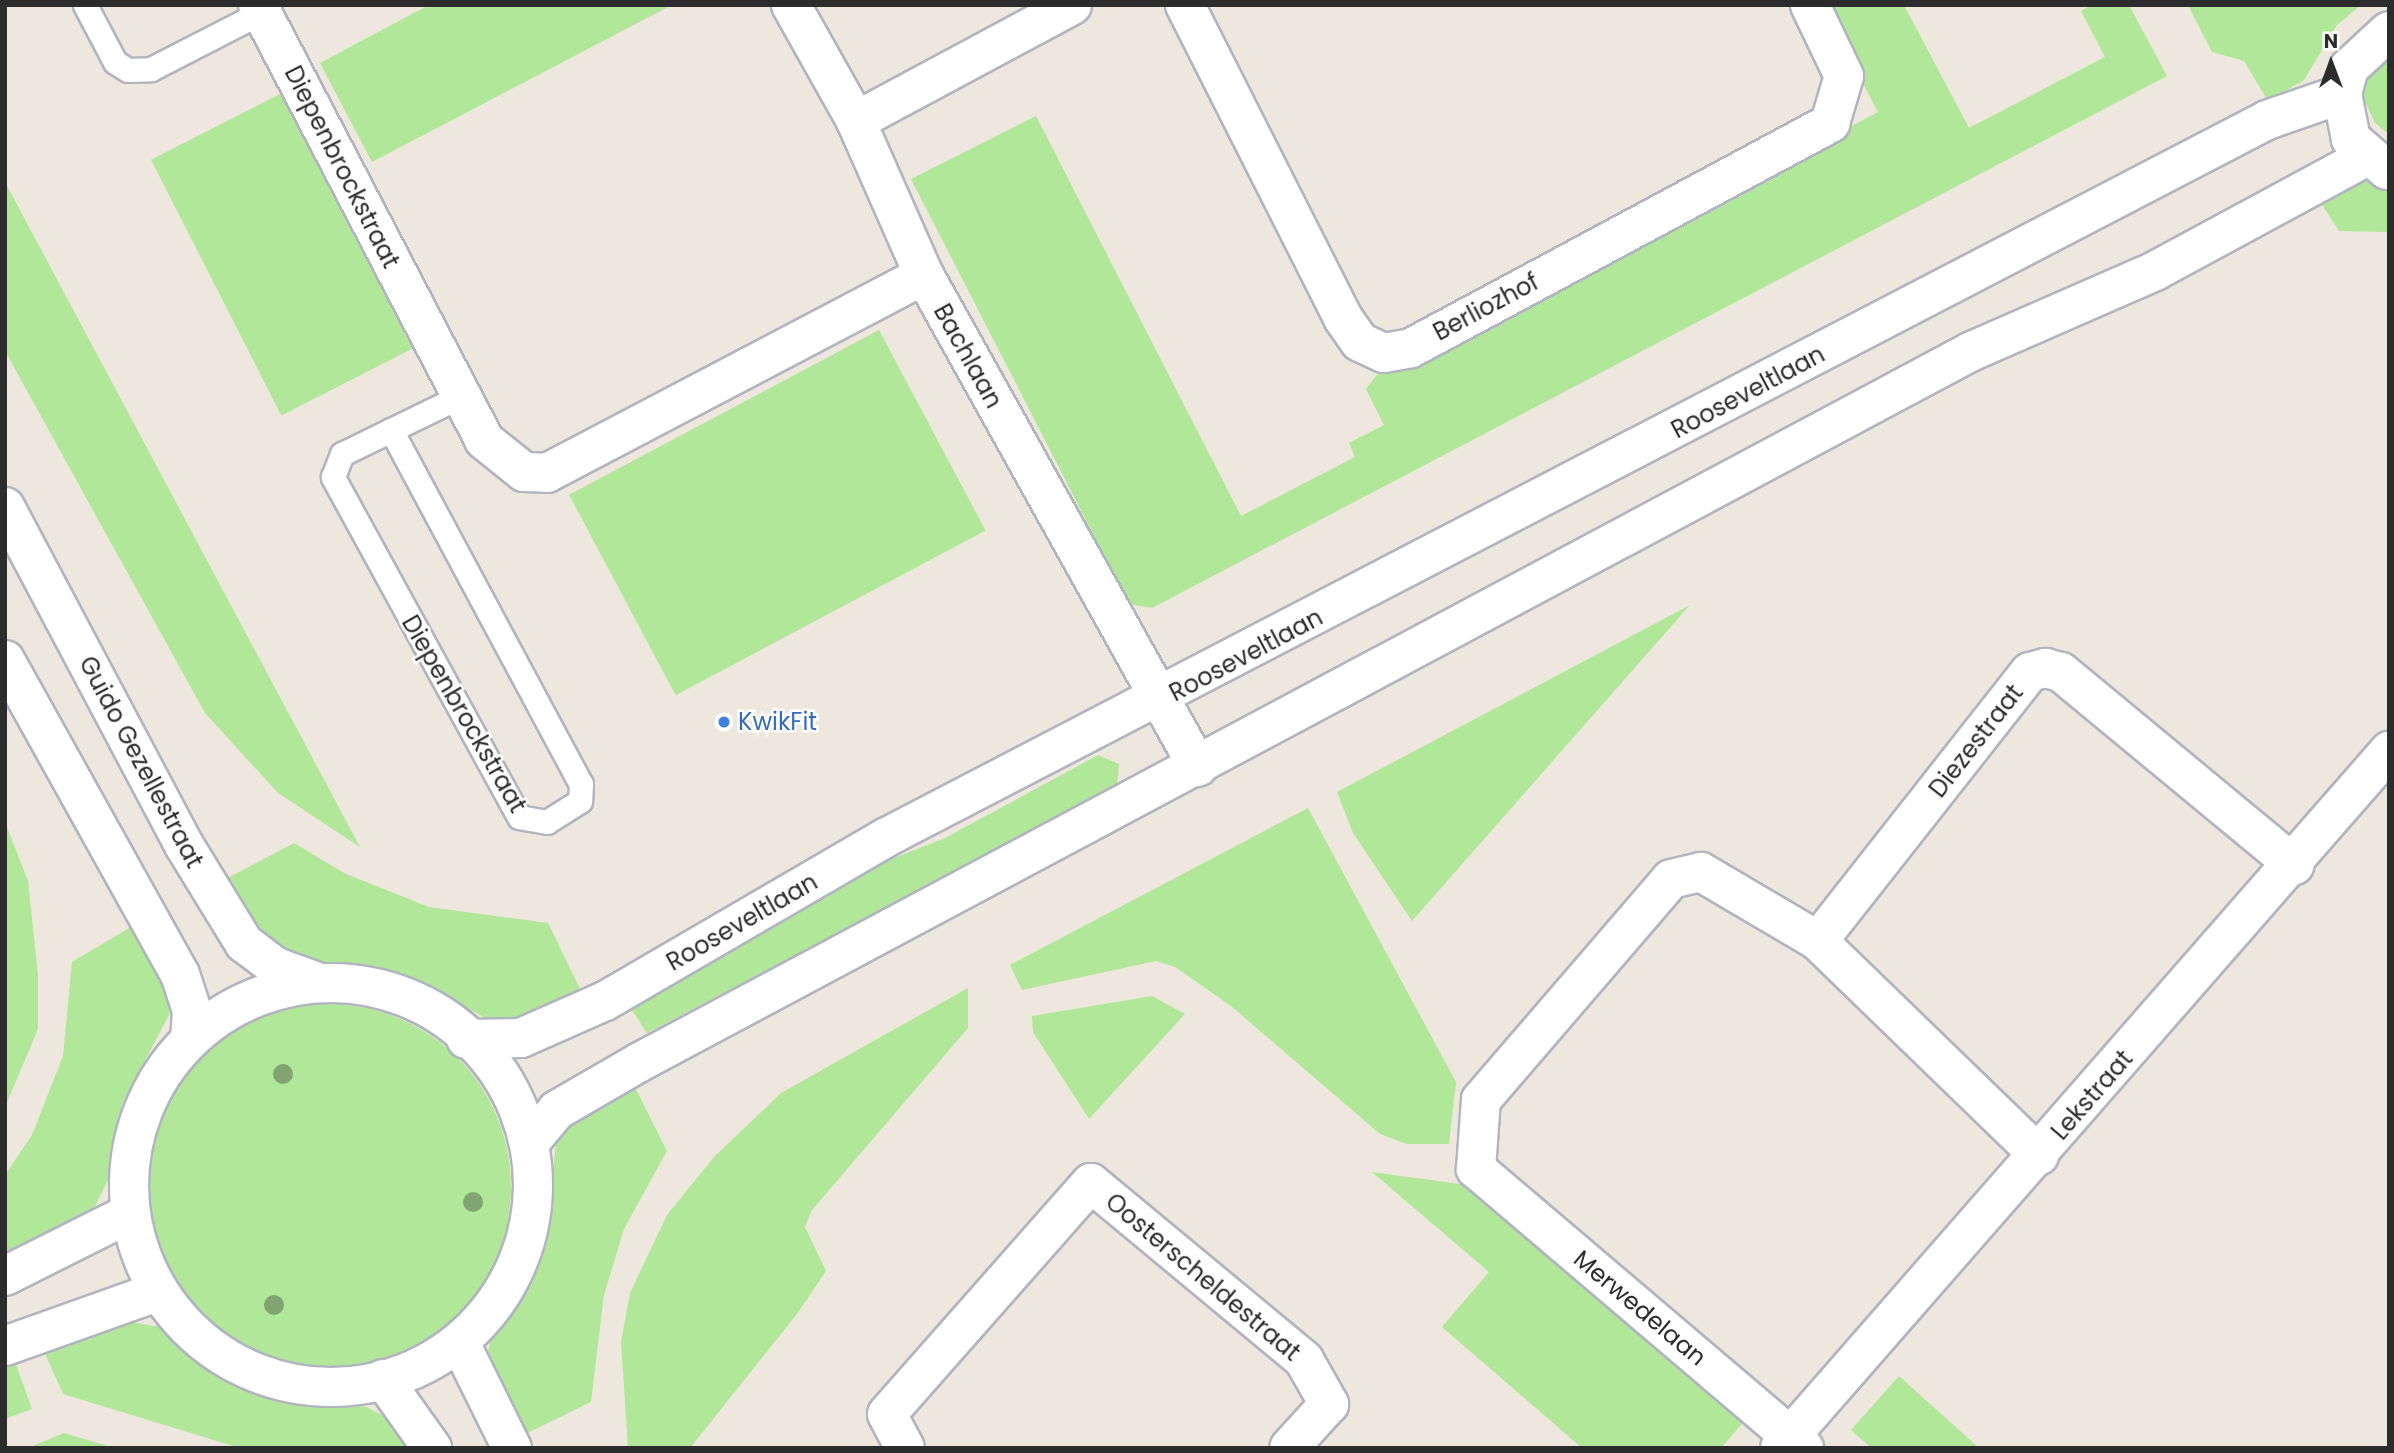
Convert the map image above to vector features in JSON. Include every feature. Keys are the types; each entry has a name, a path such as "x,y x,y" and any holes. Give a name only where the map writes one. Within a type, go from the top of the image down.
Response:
{"main road":[{"name":"Bachlaan","path":"791,5 856,121 924,275 1160,700"},
{"path":"856,121 1072,5"},
{"name":"Berliozhof","path":"1185,5 1343,318 1360,342 1384,354 1410,348 1829,124 1844,76 1810,5"},
{"name":"Diepenbrockstraat","path":"260,8 484,440 505,461 524,472 547,473 924,275"},
{"path":"531,1141 556,1110 638,1063 1198,767 1970,352 2155,271 2377,164 2347,129 2342,94 2365,47 2389,31"},
{"name":"Rooseveltlaan","path":"466,1039 521,1038 606,1001 885,838 1160,700 2267,120 2342,94"},
{"name":"Guido Gezellestraat","path":"5,507 184,845 244,943 276,967 315,981"},
{"path":"5,660 180,974 192,1011 190,1040"},
{"name":"Diezestraat","path":"1818,941 2030,672 2045,668 2061,672 2294,865"},
{"name":"Rooseveltlaan","path":"1160,700 1198,767"},
{"name":"Lekstraat","path":"1792,1444 2039,1155 2294,865 2389,751"},
{"name":"Merwedelaan","path":"1792,1444 1476,1169 1481,1100 1671,879 1701,872 1818,941"},
{"path":"1818,941 2039,1155"},
{"path":"315,981 363,983 411,996 466,1039 499,1072 531,1141 534,1184 525,1244 502,1296 461,1345 441,1360 350,1387 246,1367 154,1293 127,1215 135,1133 159,1077 190,1040 264,990 315,981"},
{"name":"Oosterscheldestraat","path":"905,1448 887,1414 1091,1183 1304,1360 1329,1404 1289,1448"},
{"path":"5,1276 127,1215"},
{"path":"5,1346 154,1293"},
{"path":"461,1345 512,1448"},
{"path":"383,1379 432,1448"}],"lane":[{"name":"Diepenbrockstraat","path":"85,5 116,62 128,70 151,69 260,8"},
{"name":"Diepenbrockstraat","path":"391,430 581,785 580,801 547,822 519,817 333,477 342,454 391,430 461,396"}],"green space":[{"path":"429,5 672,5 372,162 320,63"},
{"path":"1822,5 1904,5 1969,128 2105,57 2081,11 2091,5 2129,5 2167,76 1152,608 1129,604 911,179 1036,116 1241,516 1355,457 1349,443 1384,425 1366,389 1377,375 1878,112"},
{"path":"2188,5 2361,5 2337,25 2304,80 2268,101 2244,61 2212,52"},
{"path":"2389,47 2389,134 2375,123 2363,97 2364,81"},
{"path":"282,93 412,349 281,415 151,160"},
{"path":"2364,181 2389,190 2389,232 2339,231 2317,197"},
{"path":"5,182 360,847 278,793 205,713 5,351"},
{"path":"879,330 986,530 676,695 569,495"},
{"path":"1690,605 1412,921 1353,833 1337,792"},
{"path":"1098,755 1119,764 1117,787 647,1033 628,1004 853,874 945,838"},
{"path":"1308,808 1456,1082 1449,1144 1407,1144 1380,1134 1231,1006 1175,967 1156,961 1022,990 1010,965"},
{"path":"5,822 28,881 38,975 38,1029 5,1107"},
{"path":"294,843 346,874 429,907 548,923 583,995 541,1014 495,1023 404,974 299,958 270,947 224,880"},
{"path":"139,922 169,990 169,1015 122,1104 108,1180 92,1212 6,1257 5,1175 32,1135 63,1056 72,962"},
{"path":"968,988 968,1028 812,1210 805,1227 826,1271 797,1314 690,1448 628,1448 621,1342 630,1293 667,1215 714,1157 781,1093"},
{"path":"1152,996 1185,1014 1089,1119 1033,1032 1032,1016"},
{"path":"310,1004 346,1004 381,1011 414,1025 430,1034 458,1057 481,1085 504,1134 511,1169 511,1205 504,1240 481,1289 458,1317 430,1340 381,1363 346,1370 310,1370 275,1363 242,1349 212,1329 186,1303 166,1273 152,1240 145,1205 145,1169 152,1134 166,1101 186,1071 212,1045 242,1025 275,1011"},
{"path":"631,1079 667,1151 624,1229 604,1295 591,1402 517,1438 485,1360 492,1337 528,1278 544,1231 557,1139 573,1117"},
{"path":"1372,1172 1482,1187 1749,1416 1721,1448 1582,1448 1442,1327 1489,1272"},
{"path":"116,1319 160,1327 215,1371 266,1394 367,1407 396,1423 412,1448 240,1448 63,1394 42,1347"},
{"path":"13,1356 32,1409 5,1419 5,1359"},
{"path":"1899,1376 1979,1448 1871,1448 1851,1430"},
{"path":"64,1433 115,1448 28,1448"}],"place":[{"name":"KwikFit","path":"724,722"}]}
